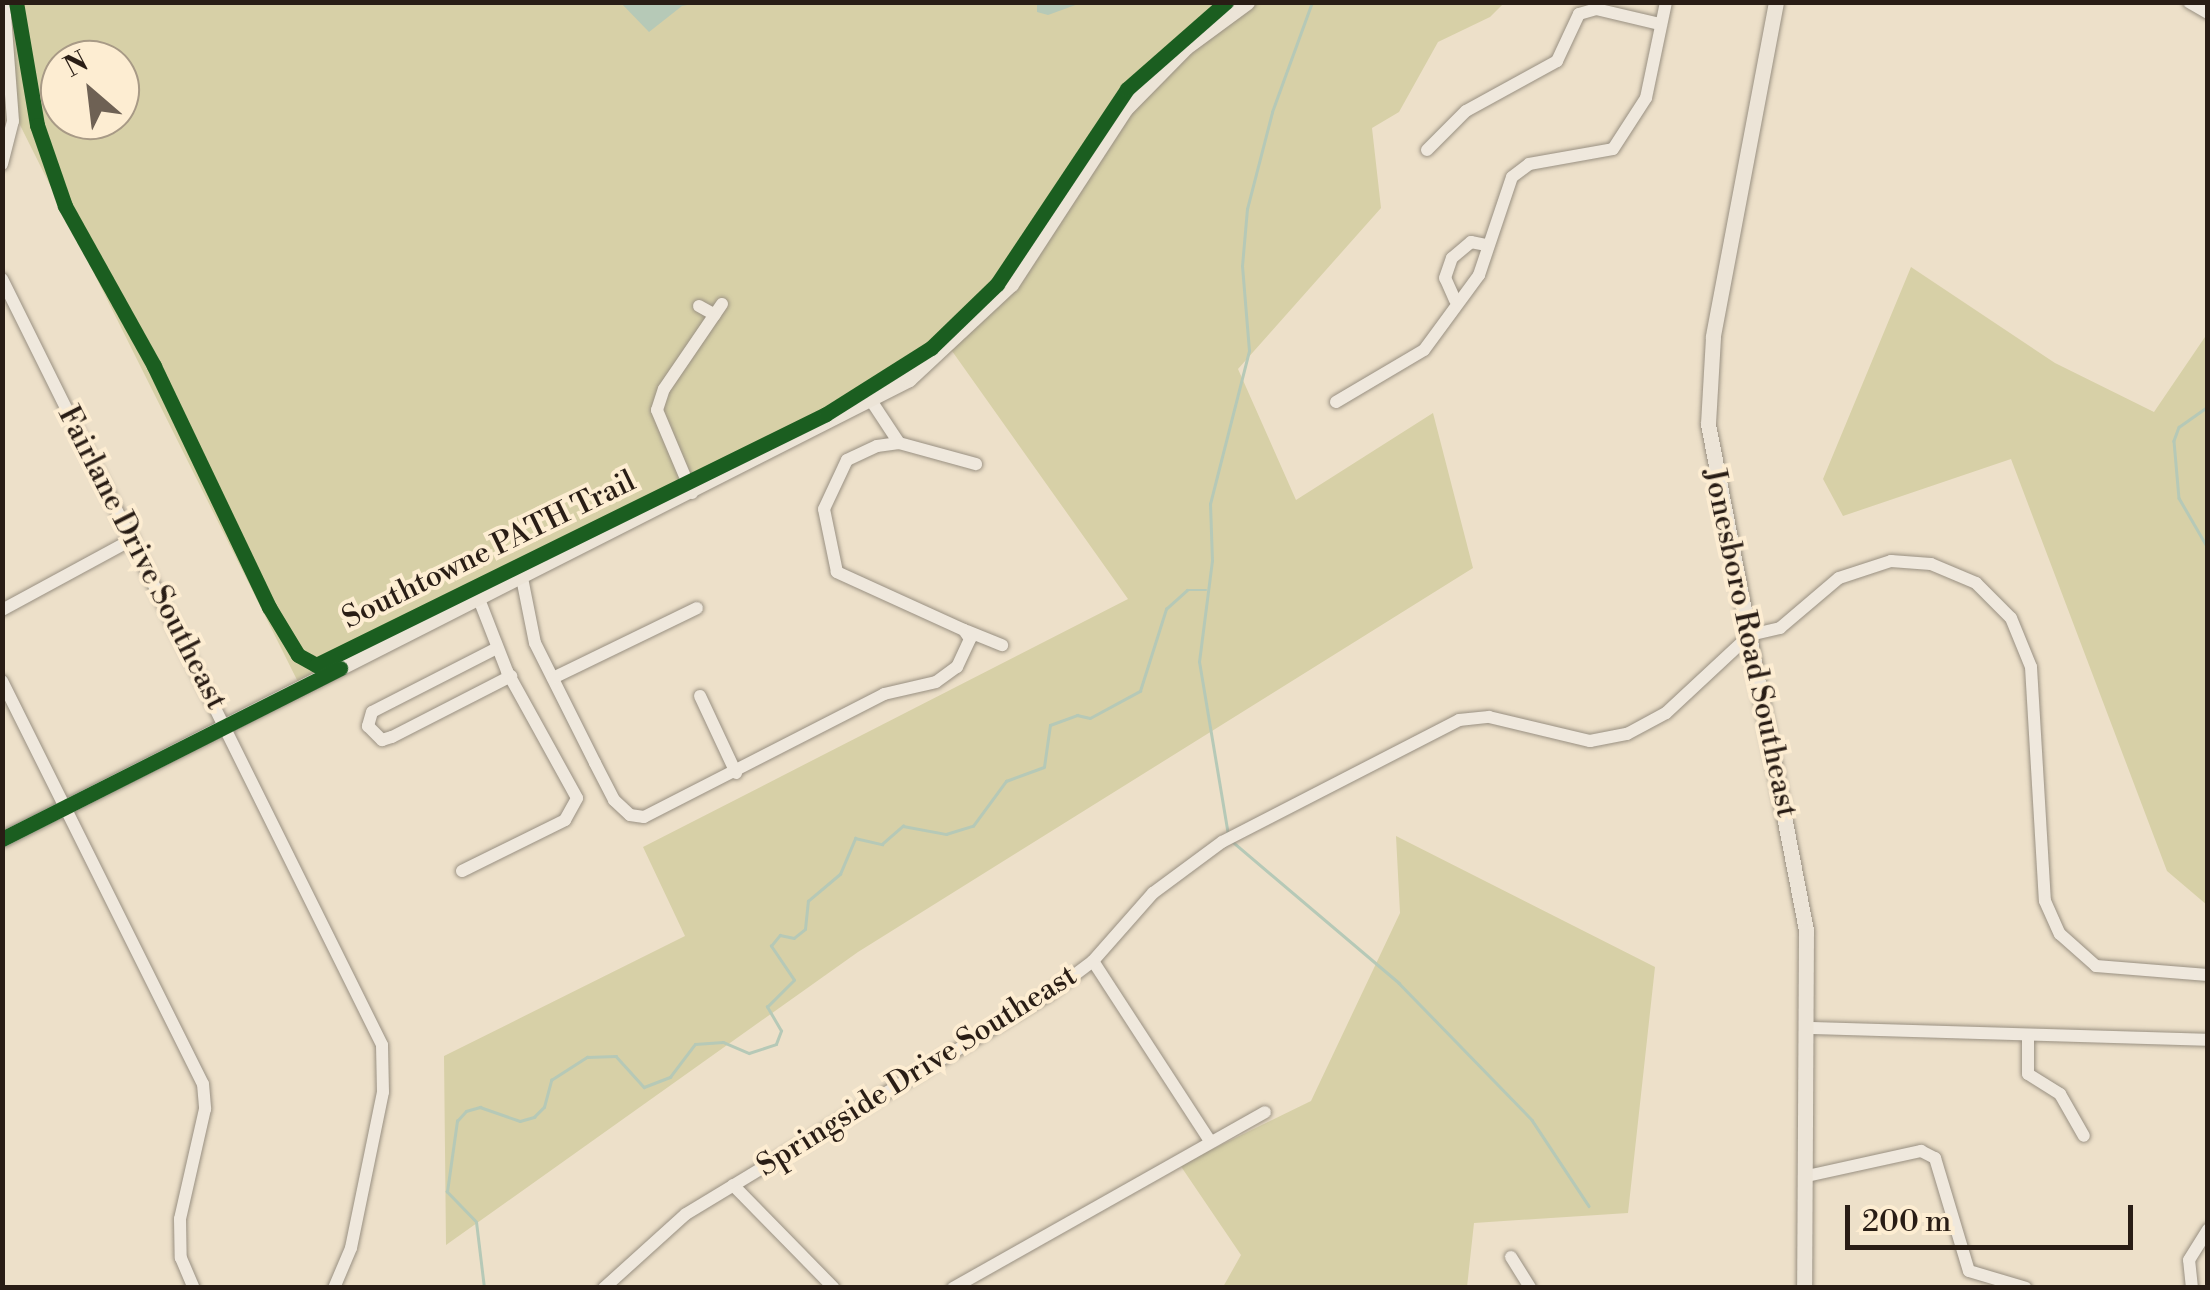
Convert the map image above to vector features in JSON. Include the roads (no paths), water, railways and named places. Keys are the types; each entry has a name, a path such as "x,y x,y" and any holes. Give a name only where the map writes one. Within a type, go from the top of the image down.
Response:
{"main road":[{"path":"2,839 872,402 988,310 1046,234 1126,109 1186,47 1247,2"},
{"name":"Jonesboro Road Southeast","path":"1776,2 1708,385 1712,464 1802,900 1810,1028 1804,1288"}],"street":[{"path":"2,164 13,121 4,2"},
{"path":"1336,402 1424,350 1455,300 1479,275 1512,177 1528,164 1613,149 1620,141 1646,98 1666,2"},
{"path":"2188,2 2208,13"},
{"path":"1427,150 1466,111 1557,61 1586,10 1660,24"},
{"path":"1455,300 1445,278 1452,258 1471,242 1487,245"},
{"name":"Fairlane Drive Southeast","path":"2,279 382,1045 379,1111 352,1248 334,1288"},
{"path":"692,493 657,410 718,310 700,306"},
{"path":"872,402 882,423 899,443"},
{"path":"877,446 882,423"},
{"path":"976,464 899,443 877,446 846,460 827,494 826,526 837,572 1002,645"},
{"path":"2,610 132,539"},
{"name":"Springside Drive Southeast","path":"604,1288 649,1240 733,1185 992,1032 1093,961 1184,866 1436,730 1490,717 1608,740 1666,713 1750,635 1780,628 1839,578 1892,561 1930,564 1976,583 2012,618 2030,667 2045,901 2060,934 2096,966 2208,975"},
{"path":"522,578 535,643 614,800 630,815 655,812 884,694 936,682 957,668 970,639 964,630"},
{"path":"462,871 565,820 577,798 497,648 479,599"},
{"path":"553,678 696,608"},
{"path":"497,648 372,712 368,726 382,740 392,737 511,676"},
{"path":"2,681 204,1084 205,1109 180,1219 181,1258 194,1288"},
{"path":"700,696 736,773"},
{"path":"1093,961 1210,1141"},
{"path":"1810,1028 2208,1040"},
{"path":"2028,1035 2028,1074 2060,1094 2084,1136"},
{"path":"953,1288 1266,1112"},
{"path":"1807,1176 1921,1151 1935,1158 1969,1270 2026,1288"},
{"path":"733,1185 834,1288"},
{"path":"2192,1288 2189,1260 2208,1230"},
{"path":"1512,1258 1530,1288"}],"waterway":[{"path":"1228,835 1199,662 1212,561 1210,504 1249,351 1242,266 1247,209 1272,112 1312,2"},
{"path":"2208,407 2179,427 2174,441 2179,498 2208,548"},
{"path":"484,1288 476,1222 447,1192 457,1121 466,1111 480,1107 520,1121 534,1117 544,1107 551,1080 587,1057 616,1056 644,1087 670,1077 695,1044 723,1042 749,1053 776,1044 781,1031 767,1007 794,980 771,946 780,935 794,938 805,929 808,901 840,874 855,838 882,844 903,826 946,834 973,826 1006,781 1044,767 1050,725 1077,715 1090,718 1140,691 1166,609 1187,590 1206,590"},
{"path":"1233,842 1399,983 1532,1120 1589,1206"}]}
